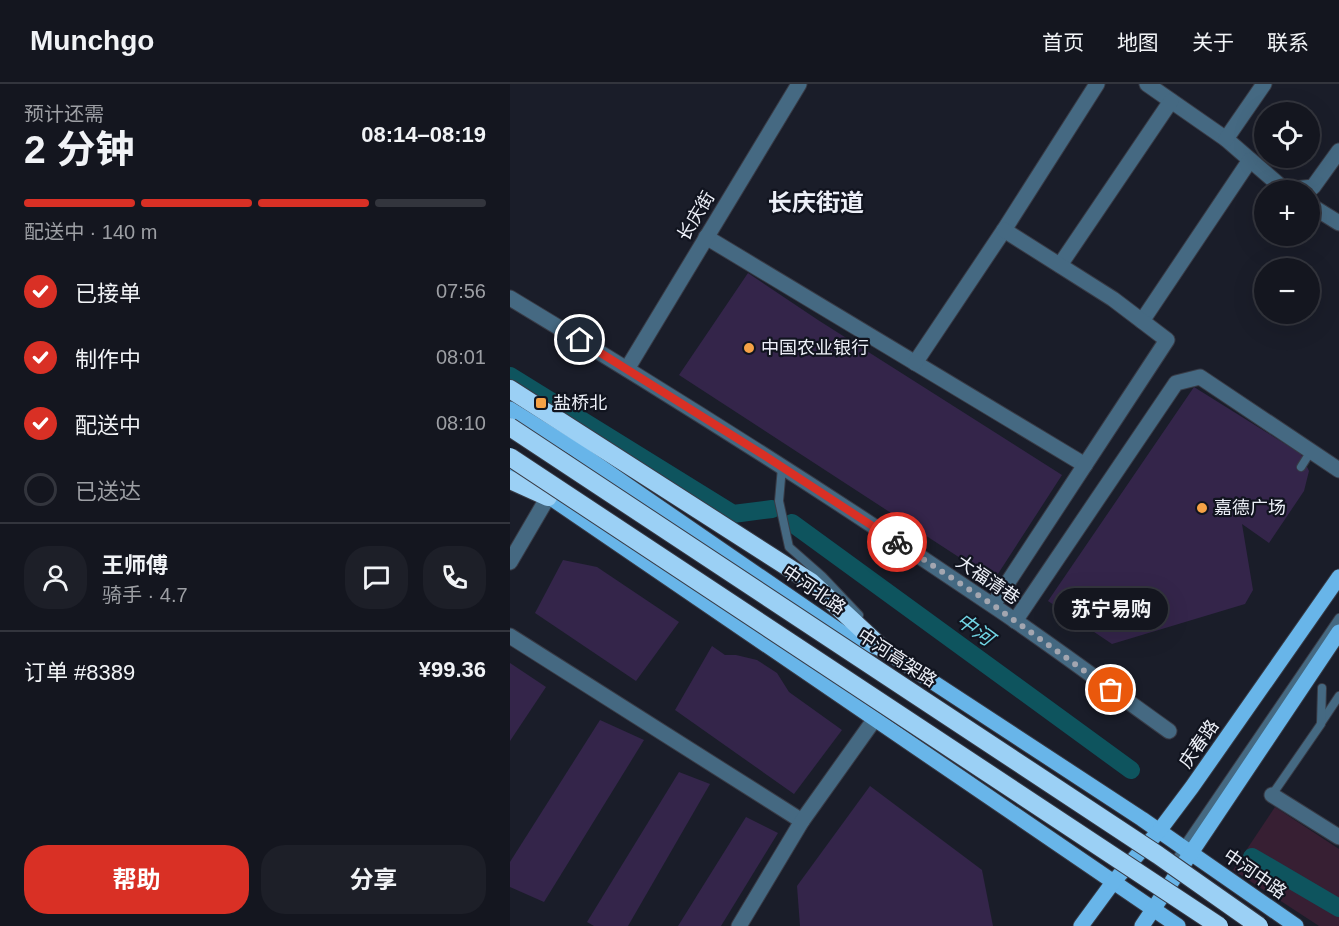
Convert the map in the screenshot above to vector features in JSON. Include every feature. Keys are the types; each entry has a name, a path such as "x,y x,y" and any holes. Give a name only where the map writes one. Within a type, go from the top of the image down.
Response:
{"highway":[{"path":"510,389 811,582 884,650"},
{"name":"中河高架路","path":"510,428 1148,849 1259,926"},
{"path":"510,457 1219,926"},
{"path":"510,480 548,497"}],"main road":[{"name":"中河北路","path":"510,409 576,450 848,637 884,650 1187,850"},
{"path":"510,470 1178,926"},
{"name":"庆春路","path":"1081,926 1114,881 1159,831 1212,760 1339,577"},
{"path":"1142,926 1187,850 1339,632"},
{"name":"中河中路","path":"1187,850 1296,926"}],"street":[{"name":"长庆街","path":"627,369 799,84"},
{"path":"915,363 1004,230 1097,84"},
{"path":"1147,84 1226,139 1274,180"},
{"path":"1226,139 1264,84"},
{"path":"1060,265 1171,101"},
{"path":"1318,180 1339,151"},
{"path":"1142,321 1250,160"},
{"path":"1320,211 1339,223"},
{"path":"993,605 1167,340 1113,299 1004,230"},
{"path":"706,237 1085,465"},
{"name":"大福清巷","path":"510,298 782,467 993,605 1169,731"},
{"path":"1015,621 1176,383 1200,377 1339,470"},
{"path":"510,562 548,497"},
{"path":"510,636 802,821"},
{"path":"740,926 802,821 874,720"},
{"path":"1272,795 1339,837"}],"lane":[{"path":"1300,466 1311,451"},
{"path":"782,467 779,501 789,547 822,576 902,662"},
{"path":"1187,850 1339,618"},
{"path":"1321,724 1322,688"},
{"path":"1272,795 1339,696"}],"shaded area":[{"path":"1275,807 1339,849 1339,926 1319,926 1233,870"}],"building":[{"path":"748,273 1062,475 994,580 679,375"},
{"name":"嘉德广场","path":"1194,387 1301,454 1309,471 1304,491 1269,543 1242,524 1253,590 1245,604 1112,644 1048,601"},
{"path":"563,560 597,567 679,622 636,681 535,613"},
{"path":"712,646 725,655 757,660 777,673 789,692 842,730 794,794 675,710"},
{"path":"510,663 546,687 510,741"},
{"path":"600,720 644,740 544,902 510,887 510,862"},
{"path":"679,772 710,784 628,926 594,926 587,922"},
{"path":"870,786 982,870 993,926 800,926 797,886"},
{"path":"746,817 778,833 721,926 678,926"}],"waterway":[{"name":"中河","path":"510,376 733,514 772,509"},
{"name":"中河","path":"792,523 1131,770"},
{"name":"中河","path":"1252,857 1339,908"}],"way so far":[{"path":"897,542 993,605 1111,690"}],"place":[{"name":"中国农业银行","path":"749,348"},
{"name":"盐桥北","path":"541,403"},
{"name":"嘉德广场","path":"1202,508"},
{"name":"苏宁易购","path":"1111,690"}],"district":[{"name":"长庆街道","path":"816,202"}],"route":[{"path":"580,340 897,542"}]}
